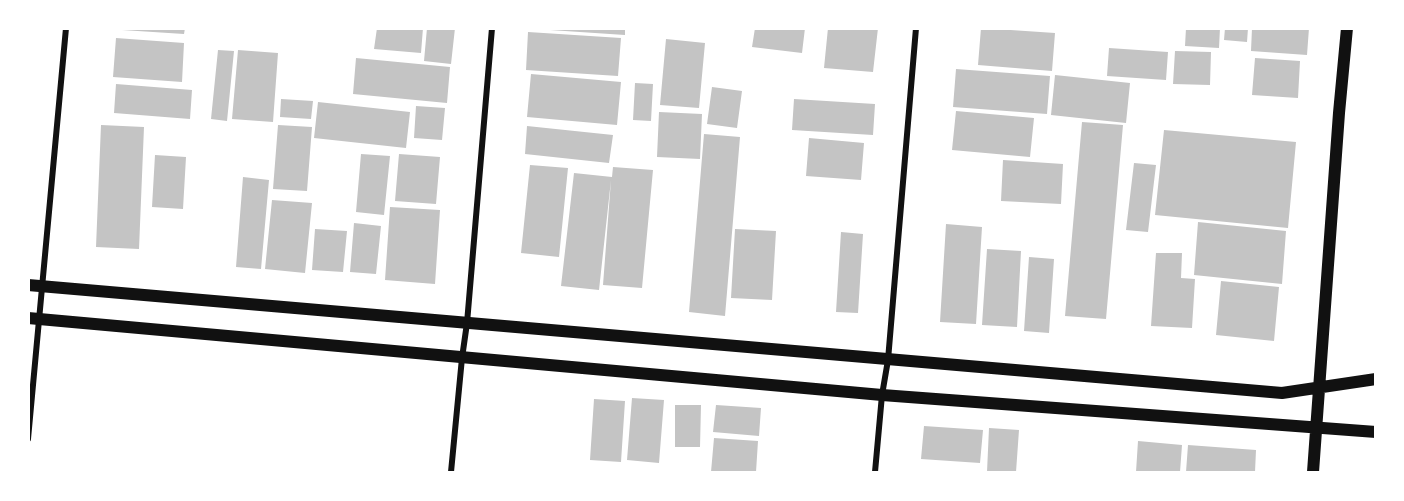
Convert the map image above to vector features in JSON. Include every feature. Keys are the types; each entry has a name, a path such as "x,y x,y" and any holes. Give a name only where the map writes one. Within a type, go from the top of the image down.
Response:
{"main road":[{"path":"1313,472 1347,28"},
{"path":"28,285 1282,393 1376,379"},
{"path":"34,319 882,394 1376,432"}],"street":[{"path":"28,440 34,319 43,286 66,28"},
{"path":"451,472 467,323 492,28"},
{"path":"875,472 882,394 888,360 916,28"}],"building":[{"path":"122,28 185,28 184,34 122,30"},
{"path":"377,28 423,28 421,53 374,49"},
{"path":"427,28 455,28 451,64 424,61"},
{"path":"550,28 625,28 625,35 550,30"},
{"path":"755,28 805,28 802,53 752,47"},
{"path":"828,28 878,28 873,72 824,68"},
{"path":"981,28 1055,33 1052,71 978,65"},
{"path":"1186,28 1220,28 1219,48 1185,46"},
{"path":"1225,28 1248,28 1247,42 1224,40"},
{"path":"1252,28 1309,28 1307,55 1251,51"},
{"path":"528,32 621,38 618,76 526,70"},
{"path":"116,38 184,43 182,82 113,77"},
{"path":"666,39 705,43 699,108 660,105"},
{"path":"1109,48 1168,52 1166,80 1107,76"},
{"path":"218,50 234,51 227,121 211,119"},
{"path":"238,50 278,53 273,122 232,119"},
{"path":"1175,51 1211,52 1210,85 1173,84"},
{"path":"356,58 450,67 447,103 353,94"},
{"path":"1255,58 1300,61 1298,98 1252,95"},
{"path":"956,69 1050,76 1047,114 953,107"},
{"path":"531,74 621,82 617,125 527,117"},
{"path":"1055,75 1130,83 1126,123 1051,115"},
{"path":"635,83 653,84 651,121 633,120"},
{"path":"116,84 192,90 190,119 114,113"},
{"path":"712,87 742,91 737,128 707,124"},
{"path":"281,99 313,101 311,119 280,117"},
{"path":"794,99 875,104 873,135 792,130"},
{"path":"318,102 410,112 406,148 314,138"},
{"path":"416,106 445,108 442,140 414,138"},
{"path":"956,111 1034,118 1030,157 952,150"},
{"path":"659,112 702,114 700,159 657,157"},
{"path":"1082,122 1123,125 1106,319 1065,316"},
{"path":"101,125 144,127 139,249 96,247"},
{"path":"278,125 312,127 307,191 273,189"},
{"path":"527,126 613,135 609,163 525,154"},
{"path":"1164,130 1296,142 1288,228 1155,215"},
{"path":"704,134 740,137 725,316 689,312"},
{"path":"809,138 864,143 861,180 806,176"},
{"path":"361,154 390,156 384,215 356,212"},
{"path":"399,154 440,157 436,204 395,201"},
{"path":"155,155 186,157 183,209 152,207"},
{"path":"1003,160 1063,164 1061,204 1001,201"},
{"path":"1134,163 1156,165 1148,232 1126,230"},
{"path":"530,165 568,168 559,257 521,253"},
{"path":"613,167 653,170 642,288 603,285 611,180 599,290 561,286 574,173 612,177"},
{"path":"243,177 269,180 261,269 236,267"},
{"path":"272,200 312,203 305,273 265,269"},
{"path":"390,207 440,210 435,284 385,280"},
{"path":"1198,222 1286,231 1282,284 1194,275"},
{"path":"354,223 381,226 376,274 350,272"},
{"path":"946,224 982,227 976,324 940,322"},
{"path":"315,229 347,231 343,272 312,270"},
{"path":"735,229 776,231 772,300 731,298"},
{"path":"841,232 863,234 858,313 836,312"},
{"path":"987,249 1021,251 1017,327 982,325"},
{"path":"1156,253 1182,253 1181,278 1195,279 1192,328 1151,326"},
{"path":"1029,257 1054,259 1049,333 1024,331"},
{"path":"1221,281 1279,287 1274,341 1216,335"},
{"path":"632,398 664,400 659,463 627,460"},
{"path":"594,399 625,401 621,462 590,460"},
{"path":"675,405 701,405 700,447 675,447"},
{"path":"716,405 761,408 759,436 713,432"},
{"path":"924,426 983,430 980,463 921,459"},
{"path":"989,428 1019,430 1016,472 987,472"},
{"path":"714,438 758,441 756,472 711,472"},
{"path":"1138,441 1182,445 1180,472 1136,472"},
{"path":"1188,445 1256,450 1255,472 1186,472"}]}
